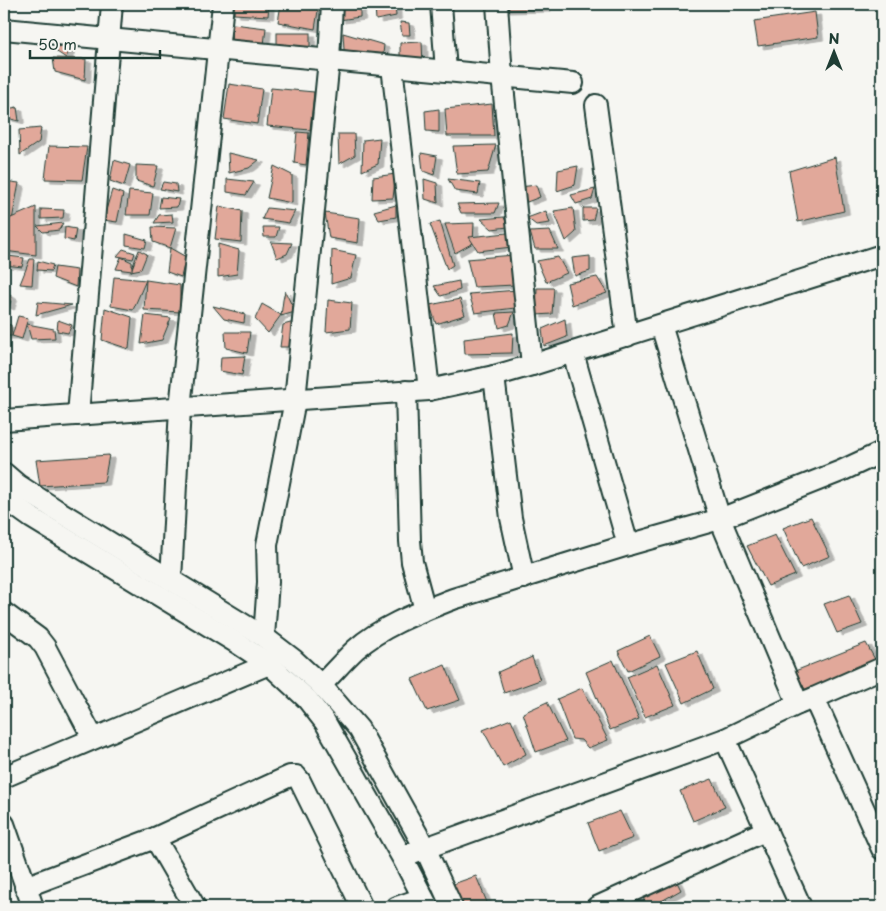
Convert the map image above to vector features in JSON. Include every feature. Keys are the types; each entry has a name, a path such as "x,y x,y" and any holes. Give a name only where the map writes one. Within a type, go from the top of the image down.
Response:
{"street":[{"path":"78,414 112,4"},
{"path":"171,580 180,408 223,4"},
{"path":"264,637 268,582 267,545 294,400 329,60 332,4"},
{"path":"441,4 446,71"},
{"path":"497,4 502,76 532,365"},
{"path":"4,29 572,83"},
{"path":"392,66 429,390"},
{"path":"596,105 627,336"},
{"path":"4,420 429,390 494,376 532,365 882,255"},
{"path":"661,325 720,519 806,701 882,849"},
{"path":"573,352 628,545"},
{"path":"494,376 511,518 524,578"},
{"path":"406,391 410,541 412,562 425,610"},
{"path":"321,685 357,648 390,625 425,610 628,545 720,519 841,471 882,452"},
{"path":"4,473 18,485 55,509 264,637 294,660 321,685 359,729 425,848 452,907"},
{"path":"4,498 32,518 269,664 307,699 325,722 402,856 426,903 397,907"},
{"path":"4,613 38,638 45,647 93,738"},
{"path":"4,777 269,664"},
{"path":"402,856 725,738 882,668"},
{"path":"725,738 801,907"},
{"path":"25,887 155,838 290,776 296,776 362,907"},
{"path":"4,824 33,907"},
{"path":"597,907 767,830"},
{"path":"155,838 195,907"}],"building":[{"path":"234,4 269,4 268,16 234,14"},
{"path":"281,4 319,5 315,29 278,22"},
{"path":"340,4 360,4 360,17 339,20"},
{"path":"395,4 396,16 376,20 375,7"},
{"path":"504,4 544,4 545,9 504,10"},
{"path":"815,12 818,37 758,46 754,21"},
{"path":"400,22 409,23 410,35 402,35"},
{"path":"233,24 266,28 263,53 230,49"},
{"path":"277,33 310,33 310,51 277,51"},
{"path":"343,33 384,45 383,54 344,50"},
{"path":"422,42 423,65 400,64 400,43"},
{"path":"54,46 70,48 66,58 57,52"},
{"path":"53,58 86,59 85,80 55,72"},
{"path":"229,84 262,89 257,124 224,119"},
{"path":"271,88 314,92 310,130 267,126"},
{"path":"492,104 494,136 447,136 445,109"},
{"path":"17,107 19,121 7,118 7,109"},
{"path":"439,109 439,132 426,131 425,111"},
{"path":"41,128 39,142 20,155 19,130"},
{"path":"297,132 309,133 306,165 294,163"},
{"path":"338,134 354,134 355,155 339,164"},
{"path":"380,138 378,164 362,171 363,140"},
{"path":"496,145 488,172 457,174 453,146"},
{"path":"49,146 87,147 82,180 45,179"},
{"path":"228,153 259,160 249,168 229,173"},
{"path":"421,153 437,156 434,175 423,171"},
{"path":"835,157 844,211 798,222 789,171"},
{"path":"114,160 130,165 124,186 110,181"},
{"path":"136,165 158,166 153,186 136,181"},
{"path":"274,166 292,175 292,203 267,198"},
{"path":"578,166 575,185 557,191 558,170"},
{"path":"396,174 393,198 372,199 373,177"},
{"path":"227,179 254,182 246,195 227,192"},
{"path":"424,179 437,183 438,203 425,199"},
{"path":"448,179 480,183 478,194 455,191"},
{"path":"4,181 19,183 12,220 4,218"},
{"path":"163,182 176,184 177,192 160,189"},
{"path":"536,185 540,197 527,202 520,187"},
{"path":"595,189 592,199 576,204 571,195"},
{"path":"112,190 123,194 117,222 103,220"},
{"path":"129,191 153,193 150,215 126,215"},
{"path":"161,197 179,199 177,207 159,208"},
{"path":"499,203 495,213 461,213 457,204"},
{"path":"396,205 396,217 379,220 374,211"},
{"path":"219,206 242,211 241,242 215,239"},
{"path":"36,207 36,255 4,251 4,221"},
{"path":"267,208 295,211 289,223 262,219"},
{"path":"573,208 576,232 566,241 554,211"},
{"path":"583,208 596,208 593,220 583,221"},
{"path":"41,209 64,210 63,218 41,219"},
{"path":"546,211 550,223 536,225 527,218"},
{"path":"325,213 360,218 358,243 329,238"},
{"path":"172,214 173,222 154,223 159,215"},
{"path":"504,217 508,227 492,229 481,219"},
{"path":"440,221 453,265 447,269 430,224"},
{"path":"63,223 59,230 43,232 37,226"},
{"path":"474,223 473,243 455,253 445,224"},
{"path":"65,227 76,229 74,241 64,239"},
{"path":"152,227 176,228 170,248 153,242"},
{"path":"263,227 279,227 276,237 264,237"},
{"path":"550,231 558,249 535,249 530,232"},
{"path":"507,233 512,247 478,251 469,237"},
{"path":"126,234 147,240 145,248 126,245"},
{"path":"271,242 292,243 287,254 277,258"},
{"path":"218,244 239,250 237,274 218,277"},
{"path":"170,248 186,257 181,277 167,272"},
{"path":"123,249 135,253 133,259 117,256"},
{"path":"139,250 147,254 141,269 131,271"},
{"path":"332,250 356,255 351,278 331,284"},
{"path":"514,255 515,285 474,287 467,259"},
{"path":"8,256 24,258 22,267 5,265"},
{"path":"590,256 590,271 575,276 572,258"},
{"path":"121,257 132,262 132,271 116,269"},
{"path":"558,257 567,273 546,282 537,261"},
{"path":"30,259 34,259 32,285 20,284"},
{"path":"38,261 53,265 51,271 37,270"},
{"path":"55,267 77,270 76,287 53,278"},
{"path":"114,277 146,280 133,310 111,306"},
{"path":"597,277 607,293 572,305 567,283"},
{"path":"146,280 180,285 180,312 144,310"},
{"path":"459,281 460,290 441,296 434,286"},
{"path":"537,288 554,288 552,314 536,315"},
{"path":"517,290 515,308 475,313 469,294"},
{"path":"285,291 295,312 281,316 283,300"},
{"path":"5,292 12,297 9,307 4,305"},
{"path":"460,299 465,315 436,324 430,305"},
{"path":"328,300 352,303 350,329 326,332"},
{"path":"38,302 72,305 36,315"},
{"path":"262,304 281,315 268,333 255,319"},
{"path":"213,306 245,314 244,323 224,319"},
{"path":"105,308 132,317 129,349 102,340"},
{"path":"514,312 509,325 499,328 496,313"},
{"path":"145,315 171,318 162,340 141,344"},
{"path":"18,316 28,318 22,339 12,336"},
{"path":"565,319 567,337 544,346 542,329"},
{"path":"58,320 72,325 68,333 57,331"},
{"path":"298,321 293,347 280,347 283,325"},
{"path":"4,324 11,325 12,336 4,336"},
{"path":"27,324 54,329 55,338 31,339"},
{"path":"225,332 250,332 247,353 226,348"},
{"path":"513,333 512,353 465,354 464,339"},
{"path":"245,356 242,375 220,371 221,357"},
{"path":"109,455 104,482 40,486 36,460"},
{"path":"811,517 830,556 801,568 783,528"},
{"path":"775,535 795,575 768,586 747,546"},
{"path":"849,595 862,624 837,633 824,604"},
{"path":"650,636 660,656 628,671 618,651"},
{"path":"866,643 877,663 806,691 795,671"},
{"path":"697,651 713,689 684,703 666,663"},
{"path":"532,657 540,680 504,693 498,672"},
{"path":"613,660 639,719 610,730 586,672"},
{"path":"657,664 675,705 645,717 627,677"},
{"path":"445,665 460,700 427,711 412,679"},
{"path":"582,688 608,740 588,748 581,740 572,739 557,699"},
{"path":"547,702 566,741 536,752 523,713"},
{"path":"511,719 526,754 503,767 483,730"},
{"path":"712,779 725,807 693,821 680,791"},
{"path":"620,811 633,838 599,851 588,823"},
{"path":"476,876 489,907 463,907 453,884"},
{"path":"676,880 681,890 651,907 645,907 643,894"}]}
